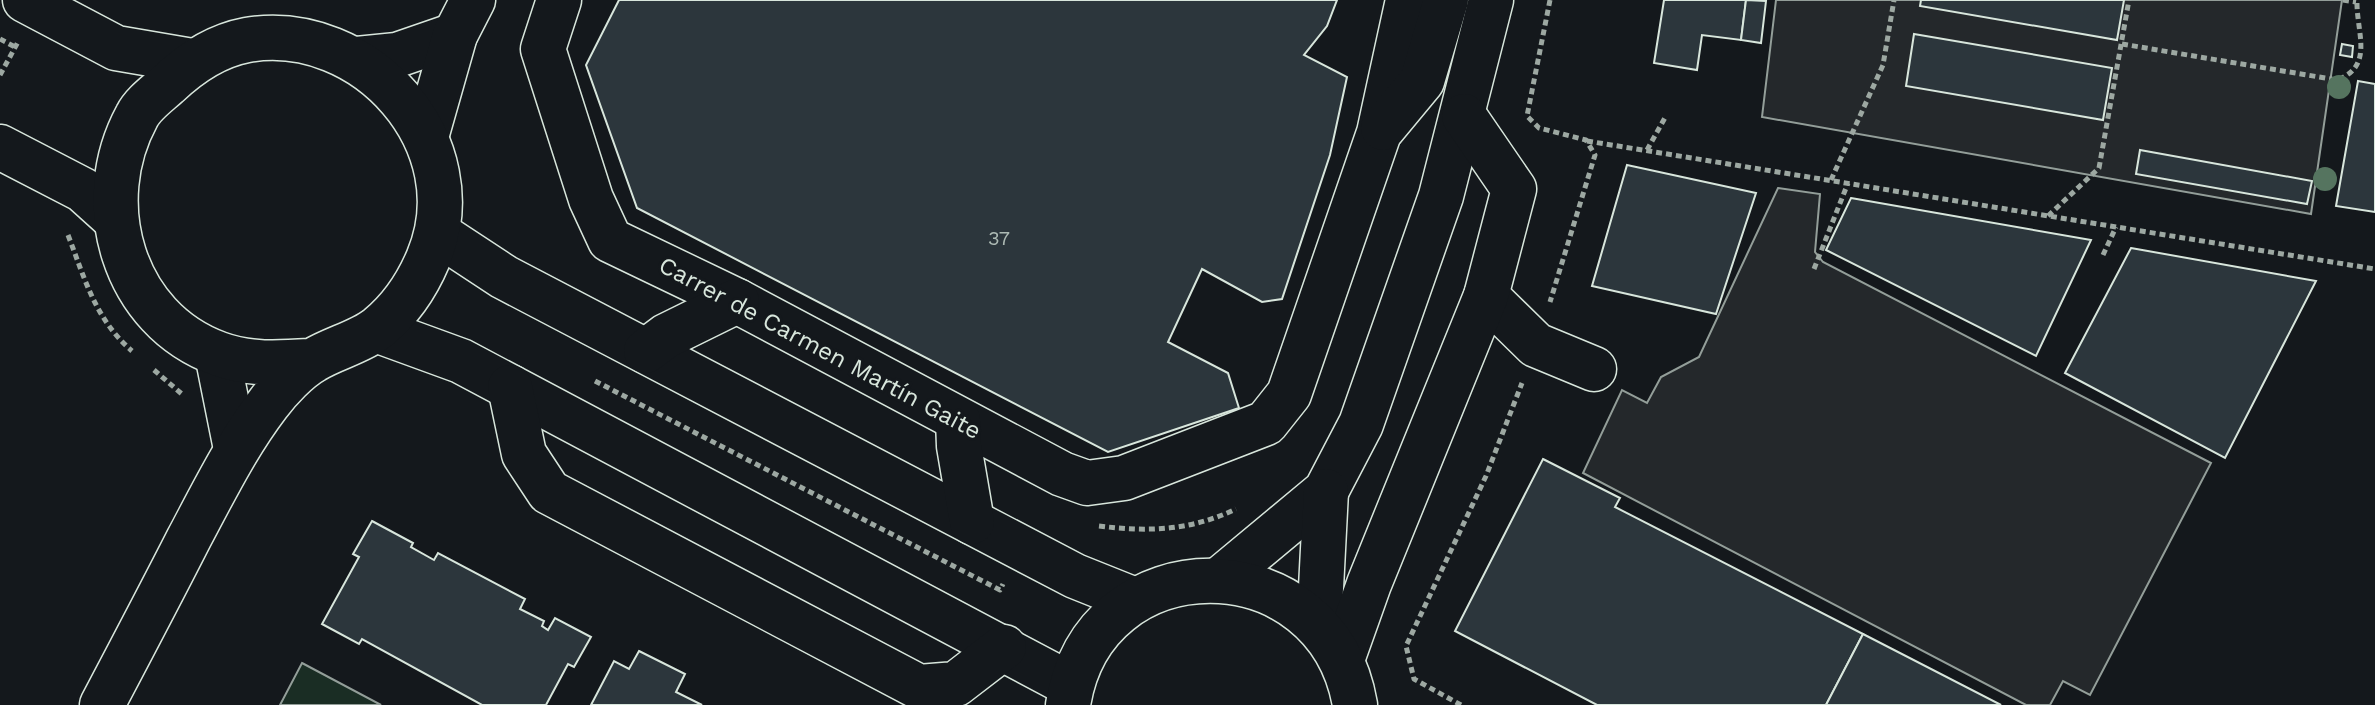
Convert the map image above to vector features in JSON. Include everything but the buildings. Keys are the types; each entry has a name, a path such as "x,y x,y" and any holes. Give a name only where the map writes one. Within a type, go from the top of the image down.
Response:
{"street":[{"path":"25,0 116,48 192,61"},
{"name":"Carrer de Carmen Martín Gaite","path":"559,0 543,49 591,199 610,240 737,301 1062,474 1087,483 1124,478 1266,423 1289,394 1379,133"},
{"path":"1379,133 1408,0"},
{"path":"1379,133 1422,81 1446,0"},
{"path":"1219,580 1326,491 1361,424 1441,196 1464,116 1491,0"},
{"path":"357,59 397,55 464,18"},
{"path":"426,137 464,18"},
{"path":"102,705 236,449 270,401 311,361 376,330 406,299 437,233 437,178 426,137 397,92 357,59 303,40 246,40 192,61 138,113 117,163 114,218 131,275 167,323 217,354 263,364 311,361"},
{"path":"1351,677 1369,584 1486,296 1514,189 1464,116"},
{"path":"0,147 83,190 114,218"},
{"path":"437,233 504,277 1075,576 1135,600"},
{"path":"1486,296 1536,345 1594,369"},
{"path":"646,351 666,336 737,301"},
{"path":"376,330 461,361 1004,647 1070,695 1091,642 1110,620 1135,600 1182,582 1242,582 1280,596 1351,677"},
{"path":"1462,351 1536,345"},
{"path":"217,354 236,449"},
{"path":"510,387 524,454 549,492 919,687 956,684 1004,647"},
{"path":"958,420 959,446 972,522"},
{"path":"1326,491 1351,677"}],"path":[{"path":"1831,180 1883,65 1894,0"},
{"path":"2048,216 2099,168 2129,0"},
{"path":"2122,44 2337,80 2353,71 2367,54 2366,36 2357,20 2356,1 2343,0"},
{"path":"0,39 15,47"},
{"path":"1647,150 1666,116"},
{"path":"1586,140 2375,269"},
{"path":"1814,269 1848,183"},
{"path":"2103,255 2116,227"},
{"path":"1085,520 1098,526 1148,532 1207,523 1240,507"}],"green space":[{"path":"302,663 381,705 280,705"}],"shaded area":[{"path":"1776,0 2342,0 2311,214 1762,117"},
{"path":"1778,188 1820,194 1815,252 1823,262 2211,463 2090,695 2063,681 2050,705 2026,705 1583,473 1622,390 1647,403 1661,377 1699,357"}]}
